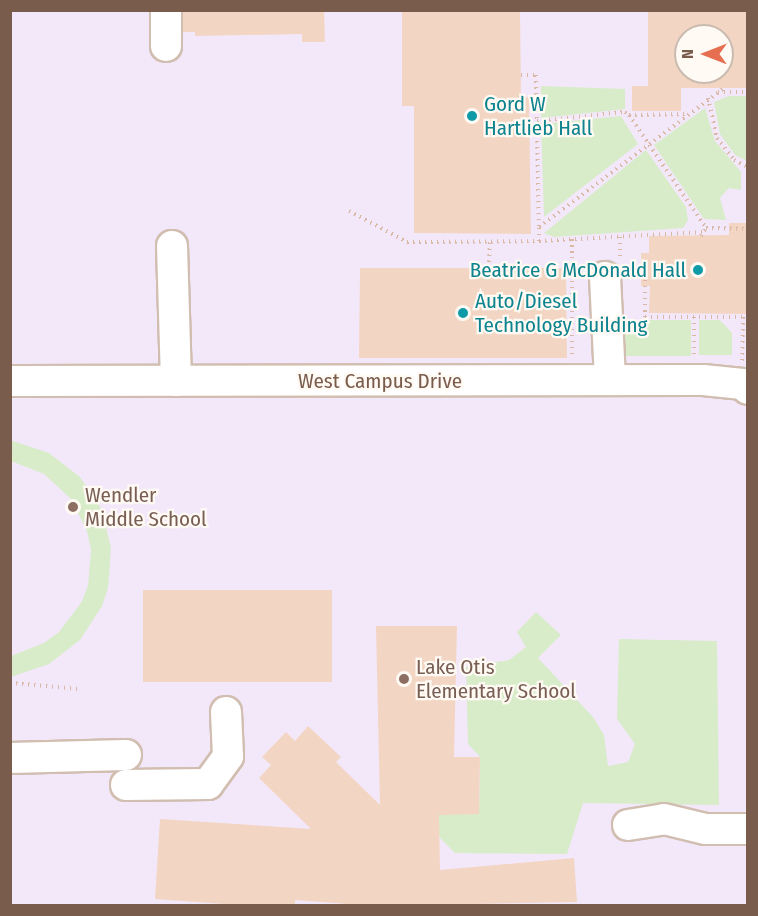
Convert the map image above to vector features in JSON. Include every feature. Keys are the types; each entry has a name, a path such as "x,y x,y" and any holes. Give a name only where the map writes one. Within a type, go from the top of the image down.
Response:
{"street":[{"path":"166,10 166,46"},
{"path":"172,246 176,381"},
{"path":"610,380 615,272"},
{"name":"West Campus Drive","path":"10,381 610,380 728,381 743,384 745,378"},
{"path":"126,785 208,784 228,756 226,712"},
{"path":"10,758 126,755"},
{"path":"628,825 664,819 705,829 747,829"}],"path":[{"path":"521,75 536,75 538,241"},
{"path":"538,227 647,143 724,88"},
{"path":"718,92 747,92"},
{"path":"708,98 717,138 734,160 747,167"},
{"path":"537,121 625,112 703,232"},
{"path":"629,116 687,114"},
{"path":"348,211 407,242 538,241 747,229"},
{"path":"620,237 615,272 645,274 645,317 743,317 745,378"},
{"path":"572,239 572,362"},
{"path":"489,268 490,242"},
{"path":"694,317 694,361"},
{"path":"10,684 79,689"}],"shaded area":[{"path":"10,11 747,11 747,905 11,905"}],"green space":[{"path":"541,86 625,89 625,109 541,118"},
{"path":"729,96 747,96 747,161 735,155 720,134 714,102"},
{"path":"705,108 715,141 741,172 741,190 729,188 720,198 726,220 704,219 654,145"},
{"path":"621,116 638,144 544,217 541,124"},
{"path":"646,150 686,207 688,220 683,228 554,237 544,233"},
{"path":"649,320 691,320 691,356 619,356 620,329"},
{"path":"699,320 720,320 732,333 732,355 699,355"},
{"path":"10,440 49,453 80,477 102,510 111,548 108,588 102,606 80,640 49,664 11,677 11,656 44,643 59,632 81,603 88,586 91,550 87,531 71,499 44,474 11,461"},
{"path":"536,612 561,635 538,658 593,717 604,735 608,766 628,762 635,744 617,719 619,639 717,641 719,805 583,803 567,854 455,853 439,837 439,815 479,813 480,757 468,744 466,667 509,660 526,647 517,632"}],"building":[{"path":"324,10 325,42 302,42 302,34 195,36 195,32 183,32 183,12"},
{"name":"Gord W Hartlieb Hall","path":"402,10 520,10 521,97 529,97 531,234 414,233 414,106 402,106"},
{"path":"648,10 747,10 747,88 681,88 681,111 632,111 632,86 648,86"},
{"name":"Beatrice G McDonald Hall","path":"729,223 747,223 747,314 649,313 650,286 641,286 641,253 649,253 649,236 729,235"},
{"name":"Auto/Diesel Technology Building","path":"360,268 566,268 567,358 359,358"},
{"path":"143,590 332,590 332,682 143,682"},
{"name":"Lake Otis Elementary School","path":"376,626 457,626 454,757 480,757 479,814 439,815 440,870 574,858 577,902 375,906 295,900 295,906 251,906 155,899 160,819 311,829 259,778 271,765 262,757 286,732 295,741 308,726 341,757 336,762 380,805"}],"place":[{"name":"Gord W Hartlieb Hall","path":"472,116"},
{"name":"Beatrice G McDonald Hall","path":"698,270"},
{"name":"Auto/Diesel Technology Building","path":"463,313"},
{"name":"Wendler Middle School","path":"73,507"},
{"name":"Lake Otis Elementary School","path":"404,679"}]}
